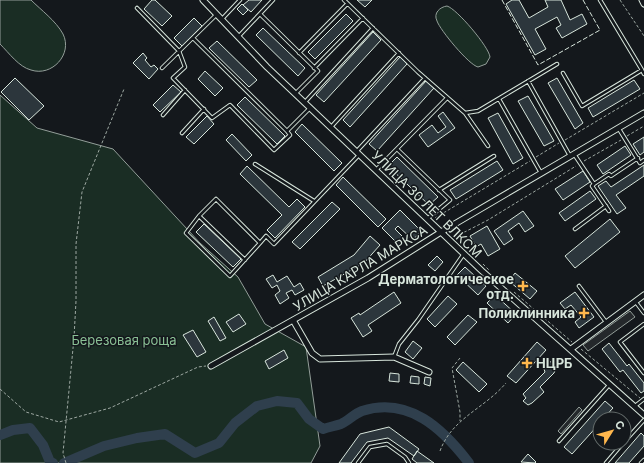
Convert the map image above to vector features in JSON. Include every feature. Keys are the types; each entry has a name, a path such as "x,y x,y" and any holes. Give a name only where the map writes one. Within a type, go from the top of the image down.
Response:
{"street":[{"name":"УЛИЦА 30 ЛЕТ ВЛКСМ","path":"203,0 238,37 426,219 644,415"},
{"path":"642,0 644,4"},
{"name":"УЛИЦА КАРЛА МАРКСА","path":"211,366 368,278 441,232 644,113"},
{"path":"570,349 644,295"},
{"path":"293,320 312,353 320,359 394,357 429,372"}],"lane":[{"path":"222,20 240,0"},
{"path":"238,37 273,0"},
{"path":"344,0 425,78 465,113 488,146"},
{"path":"600,0 644,74"},
{"path":"299,53 347,4"},
{"path":"137,8 179,51 185,67 173,78 212,118 230,105 274,150 290,135 193,38"},
{"path":"162,68 216,14"},
{"path":"260,14 318,71 296,93"},
{"path":"314,68 363,18"},
{"path":"305,102 373,28"},
{"path":"331,127 399,53"},
{"path":"465,113 478,111 557,64"},
{"path":"563,73 582,106 642,70"},
{"path":"260,243 216,199 186,232 230,276 245,260 260,243 266,236 274,244 425,78"},
{"path":"528,81 572,155 580,163 594,184 592,186 609,211"},
{"path":"163,114 185,90"},
{"path":"376,170 447,98"},
{"path":"499,99 542,173"},
{"path":"287,131 311,108"},
{"path":"182,133 204,109"},
{"path":"619,128 640,162 644,160"},
{"path":"397,149 450,200 426,219"},
{"path":"439,190 494,156"},
{"path":"594,184 609,174 610,176 638,158"},
{"path":"255,164 314,201"},
{"path":"575,229 606,206"},
{"path":"199,216 245,260"},
{"path":"394,357 398,344 418,320 464,254"},
{"path":"579,286 606,322"},
{"path":"635,301 644,313"},
{"path":"644,324 620,342 644,373"},
{"path":"559,441 610,384"},
{"path":"635,406 644,399"},
{"path":"632,434 644,420"},
{"path":"358,463 370,447 387,444 405,457 409,463"},
{"path":"606,463 617,451"},
{"path":"641,463 644,460"}],"path":[{"path":"620,0 644,36"},
{"path":"66,463 63,453 74,338 76,301 76,244 82,192 124,89"},
{"path":"449,240 488,220 580,163 644,126"},
{"path":"482,263 493,273"},
{"path":"510,289 576,345 644,399"},
{"path":"460,358 452,368 460,412 460,421"},
{"path":"0,389 26,412 59,422 110,408 198,367 211,366"},
{"path":"440,451 444,439 449,432 460,421 495,395 506,383"}],"green space":[{"path":"0,0 31,0 52,20 63,34 65,42 63,56 59,62 53,67 39,71 31,70 18,63 0,44"},
{"path":"447,6 458,14 479,37 490,57 486,64 478,67 474,65 455,47 443,32 437,21 436,15 440,9"},
{"name":"Березовая роща","path":"0,95 37,128 113,149 200,243 238,277 265,324 306,347 320,446 311,463 0,463"}],"shaded area":[{"path":"630,311 635,317 588,351 583,345"},
{"path":"579,407 582,410 561,434 558,431"}],"building":[{"path":"152,0 155,0 172,16 162,26 144,9"},
{"path":"249,0 262,0 251,12 243,5"},
{"path":"357,0 372,0 365,7"},
{"path":"512,0 519,0 529,18 548,7 545,0 561,0 570,20 582,14 587,24 562,38 556,28 561,25 557,17 535,29 546,49 535,55 506,4"},
{"path":"242,4 248,10 243,15 237,9"},
{"path":"346,14 353,21 315,59 308,52"},
{"path":"194,18 202,26 182,46 174,38"},
{"path":"263,28 305,68 298,76 256,35"},
{"path":"373,32 381,40 324,102 316,95"},
{"path":"217,41 257,80 249,87 209,48"},
{"path":"143,53 147,58 145,60 151,67 154,65 158,69 149,79 133,63"},
{"path":"400,57 407,64 350,127 343,120"},
{"path":"205,71 223,88 215,96 198,79"},
{"path":"15,78 44,106 29,120 1,92"},
{"path":"557,78 583,123 575,129 548,83"},
{"path":"634,80 640,89 593,117 588,108"},
{"path":"426,81 434,88 377,151 369,144"},
{"path":"173,85 181,92 160,112 153,105"},
{"path":"528,96 554,141 544,146 518,101"},
{"path":"245,97 285,136 277,144 237,105"},
{"path":"443,112 455,128 428,147 419,135 432,125 438,133 446,127 438,116"},
{"path":"498,113 523,158 513,164 488,118"},
{"path":"207,116 214,124 194,144 186,137"},
{"path":"302,124 342,163 334,171 295,132"},
{"path":"232,134 252,155 246,161 226,140"},
{"path":"644,137 644,152 640,155 633,144"},
{"path":"625,146 631,155 603,174 597,165"},
{"path":"397,157 438,197 429,205 388,166"},
{"path":"497,161 503,170 456,199 450,190"},
{"path":"644,165 644,176 616,195 626,208 617,214 598,186 606,181 611,187"},
{"path":"247,166 289,207 297,199 305,207 275,238 267,230 282,215 240,174"},
{"path":"583,171 590,182 563,200 555,189"},
{"path":"343,177 386,219 378,227 336,185"},
{"path":"590,191 596,199 565,221 559,213"},
{"path":"332,202 340,209 300,249 292,242"},
{"path":"400,210 421,231 413,240 398,226 395,229 405,239 399,245 382,228"},
{"path":"523,211 534,226 525,232 519,223 508,231 513,239 504,245 494,231"},
{"path":"610,219 620,232 575,268 565,256"},
{"path":"204,224 241,259 233,267 196,232"},
{"path":"487,226 500,249 488,256 481,244 476,247 470,236"},
{"path":"370,236 380,245 364,263 323,286 318,277 354,255"},
{"path":"437,256 443,262 435,271 428,265"},
{"path":"465,267 486,286 478,295 457,275"},
{"name":"Дерматологическое отд.","path":"515,273 537,291 530,299 509,281"},
{"path":"273,275 277,282 287,276 294,287 300,283 304,290 295,295 292,290 286,293 289,298 280,304 275,295 280,291 277,285 272,288 266,279"},
{"path":"394,292 401,303 368,325 372,331 363,337 351,318 359,313 360,315"},
{"name":"Поликлинника","path":"575,292 594,317 579,328 575,322 581,317 571,305 565,309 560,303"},
{"path":"495,295 516,314 508,323 487,303"},
{"path":"448,296 457,304 435,327 427,319"},
{"path":"239,314 246,324 233,332 226,322"},
{"path":"468,315 477,322 455,345 447,337"},
{"path":"214,317 226,338 220,341 208,321"},
{"path":"193,330 206,352 197,357 183,335"},
{"path":"413,341 422,348 413,359 405,352"},
{"name":"НЦРБ","path":"537,342 546,350 516,383 507,376"},
{"path":"609,343 627,366 629,364 644,383 644,391 641,393 623,370 620,372 602,349"},
{"path":"284,350 288,358 269,369 265,361"},
{"path":"552,361 553,363 556,361 558,364 554,373 540,387 544,392 528,405 523,401 526,398 523,394 545,372 543,366"},
{"path":"463,362 487,384 479,392 456,370"},
{"path":"390,373 399,374 399,382 389,381"},
{"path":"411,376 419,377 419,384 410,383"},
{"path":"425,377 431,378 430,386 424,384"},
{"path":"605,401 613,408 610,411 596,411"},
{"path":"592,416 592,432 572,454 564,447"},
{"path":"389,427 419,449 414,456 388,438 367,442 351,463 339,463 360,434"},
{"path":"641,433 644,436 644,446 629,463 615,463 625,451 632,451 632,443"},
{"path":"417,451 434,463 417,463 412,459"},
{"path":"528,454 536,462 535,463 521,462"}],"waterway":[{"path":"64,463 104,446 137,438 165,434 195,453 219,443 235,423 257,406 277,401 297,403 309,419 323,429 341,424 362,411 379,408 395,408 410,412 423,419 448,438 469,463"},
{"path":"0,435 13,430 30,428 43,445 50,462 53,463"}],"fence":[{"path":"502,0 538,65 600,30 583,0"}],"place":[{"name":"Дерматологическое отд.","path":"523,286"},
{"name":"Поликлинника","path":"584,313"},
{"name":"НЦРБ","path":"527,363"}]}
